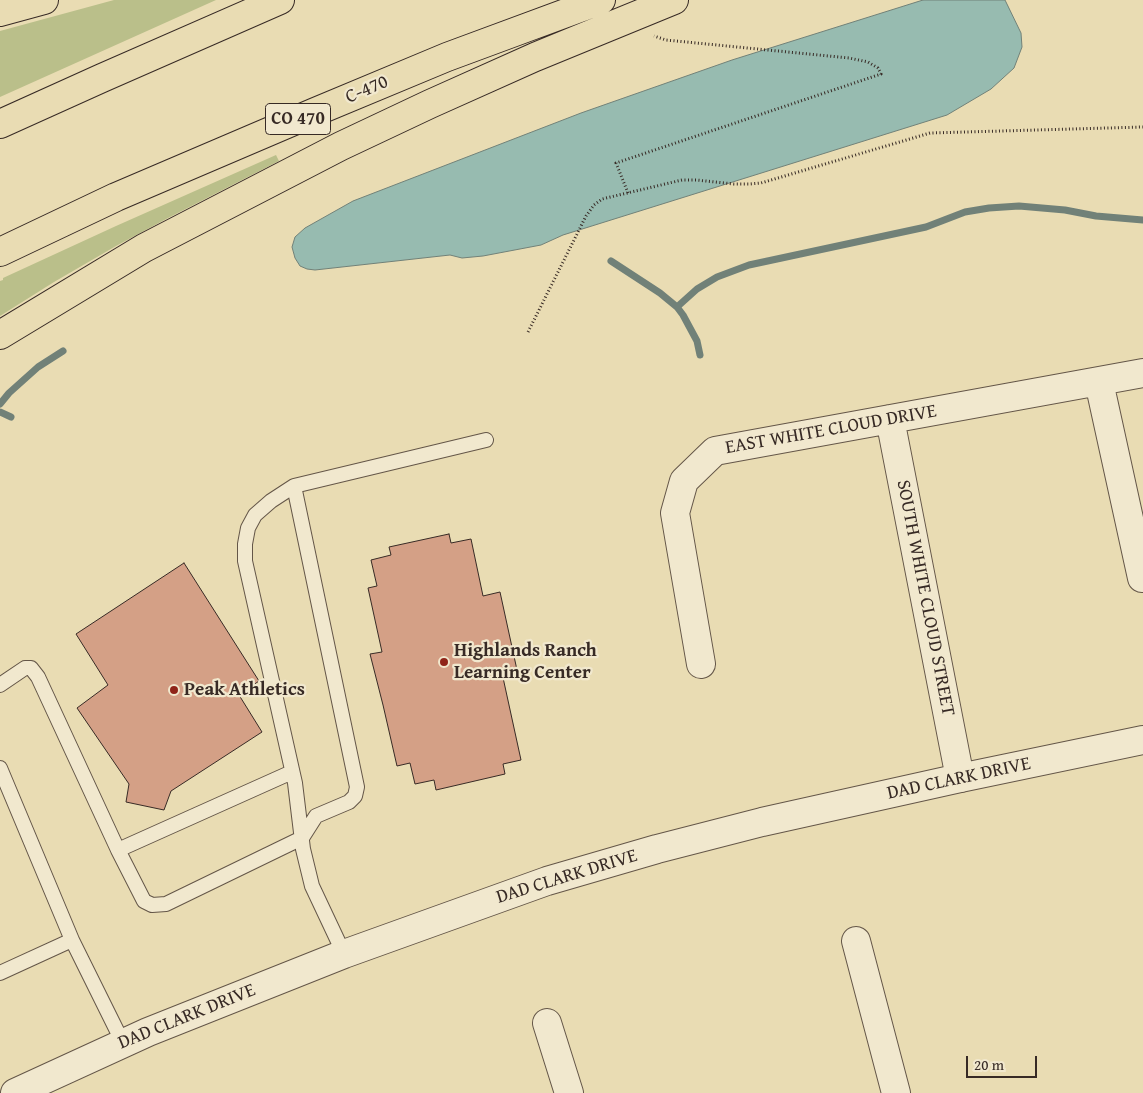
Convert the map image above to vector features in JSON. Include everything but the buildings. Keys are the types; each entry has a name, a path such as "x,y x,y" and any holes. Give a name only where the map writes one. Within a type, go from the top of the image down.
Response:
{"highway":[{"path":"0,12 44,0"},
{"path":"0,124 280,0"},
{"name":"C-470","path":"0,252 125,194 315,112 447,57 601,0"},
{"path":"0,335 144,248 327,153 528,60 674,0"}],"street":[{"name":"EAST WHITE CLOUD DRIVE","path":"701,664 674,513 684,480 715,451 1143,373"},
{"path":"1099,382 1142,578"},
{"name":"SOUTH WHITE CLOUD STREET","path":"890,419 960,778"},
{"name":"DAD CLARK DRIVE","path":"15,1093 148,1032 344,954 547,881 657,849 762,822 1143,740"},
{"path":"856,941 896,1093"},
{"path":"547,1023 569,1093"}],"lane":[{"path":"344,954 312,886 303,849 295,783 245,561 244,544 248,528 255,515 271,500 294,486 486,440"},
{"path":"0,685 25,668 31,668 38,677 118,850 144,901 152,905 166,904 302,838 316,816 349,802 355,796 358,787 294,486"},
{"path":"0,768 72,940 123,1043"},
{"path":"118,850 292,772"},
{"path":"0,974 72,940"}],"path":[{"path":"628,193 616,163 881,74 875,66 855,59 666,40 644,32 630,17"},
{"path":"528,332 586,216 594,205 602,199 682,180 734,184 761,183 930,134 1143,127"}],"green space":[{"path":"114,0 216,0 0,97 0,31"},
{"path":"276,155 279,161 116,246 0,316 0,281 3,278"}],"water":[{"path":"923,0 1005,0 1021,33 1022,47 1014,68 991,89 947,115 563,235 541,245 483,256 462,258 450,255 315,270 300,266 295,258 292,247 295,237 305,228 353,201 581,113 732,60"}],"waterway":[{"path":"677,307 697,289 717,277 749,265 926,227 965,212 1019,206 1143,220"},
{"path":"611,261 660,293 677,307 697,341 700,355"},
{"path":"0,404 9,393 38,367 63,351"},
{"path":"0,412 11,417"}],"place":[{"name":"Highlands Ranch Learning Center","path":"444,662"},
{"name":"Peak Athletics","path":"174,690"}]}
